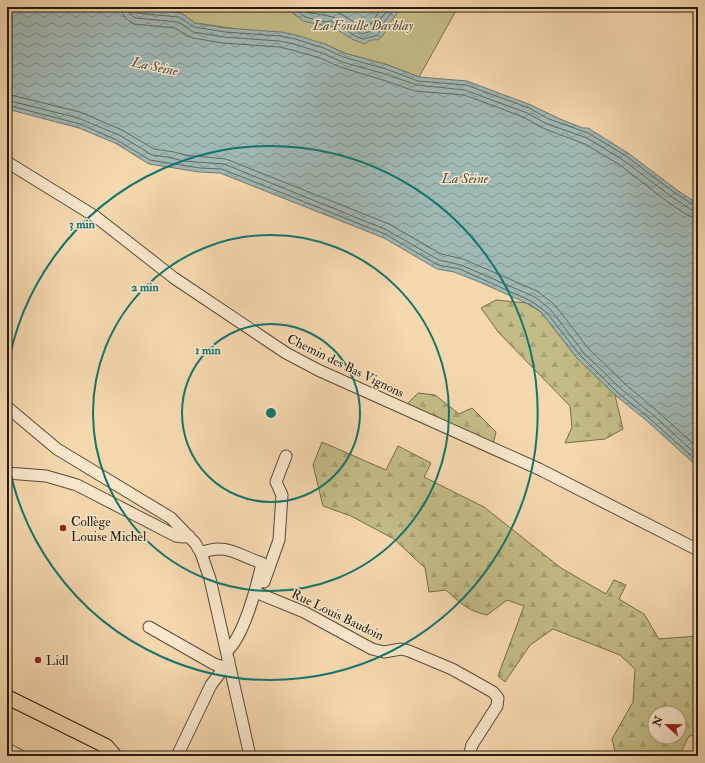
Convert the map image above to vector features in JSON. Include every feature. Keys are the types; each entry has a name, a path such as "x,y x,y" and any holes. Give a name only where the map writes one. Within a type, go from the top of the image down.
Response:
{"main road":[{"path":"7,697 106,746 115,756"},
{"path":"7,704 104,753 115,756"}],"street":[{"name":"Chemin des Bas Vignons","path":"7,162 96,217 174,278 286,353 318,370 539,469 698,550"},
{"path":"7,407 57,449 171,518 195,543 201,553 210,579 226,660 250,756"},
{"path":"255,592 262,589 279,540 282,496 276,482 286,456"},
{"path":"7,473 46,476 77,485 176,536 189,536"},
{"path":"177,756 202,701 239,634 255,592 262,563 233,551 219,548 210,549 201,553"},
{"name":"Rue Louis Baudoin","path":"255,592 304,612 372,649 384,652 401,649 409,651 452,669 493,692 498,698 497,706 472,745 470,752 472,756"},
{"path":"149,627 214,664 226,660"},
{"path":"7,749 21,756"}],"green space":[{"path":"108,7 458,7 419,77 388,65 344,53 325,44 195,23 181,13"},
{"path":"496,300 526,303 541,312 577,358 615,395 623,429 605,439 565,443 572,427 570,406 499,333 481,308"},
{"path":"418,393 435,395 459,414 472,408 496,432 493,444 406,405"},
{"path":"322,442 386,470 398,446 431,463 424,477 484,507 561,568 606,594 614,580 626,585 619,599 644,614 659,639 698,636 698,735 689,736 687,740 687,705 647,705 647,745 684,745 679,756 616,756 612,739 633,702 635,669 620,655 553,629 530,645 505,682 498,676 524,606 507,600 487,615 465,606 446,590 429,592 425,568 394,539 351,516 323,506 313,465"}],"water":[{"name":"La Seine","path":"7,7 108,7 157,10 181,13 195,23 225,28 281,32 296,35 325,44 344,53 388,65 419,77 467,81 531,105 583,128 588,128 628,153 698,204 698,467 647,421 615,395 577,358 541,312 531,305 454,272 437,269 384,238 220,173 199,172 149,164 115,143 79,128 7,109"},
{"name":"La Fouille Darblay","path":"285,7 402,7 386,28 382,37 377,40 370,40 365,44 354,40 329,25 326,26 303,21"}],"place":[{"name":"Collège Louise Michel","path":"63,528"},
{"name":"Lidl","path":"38,660"}]}
